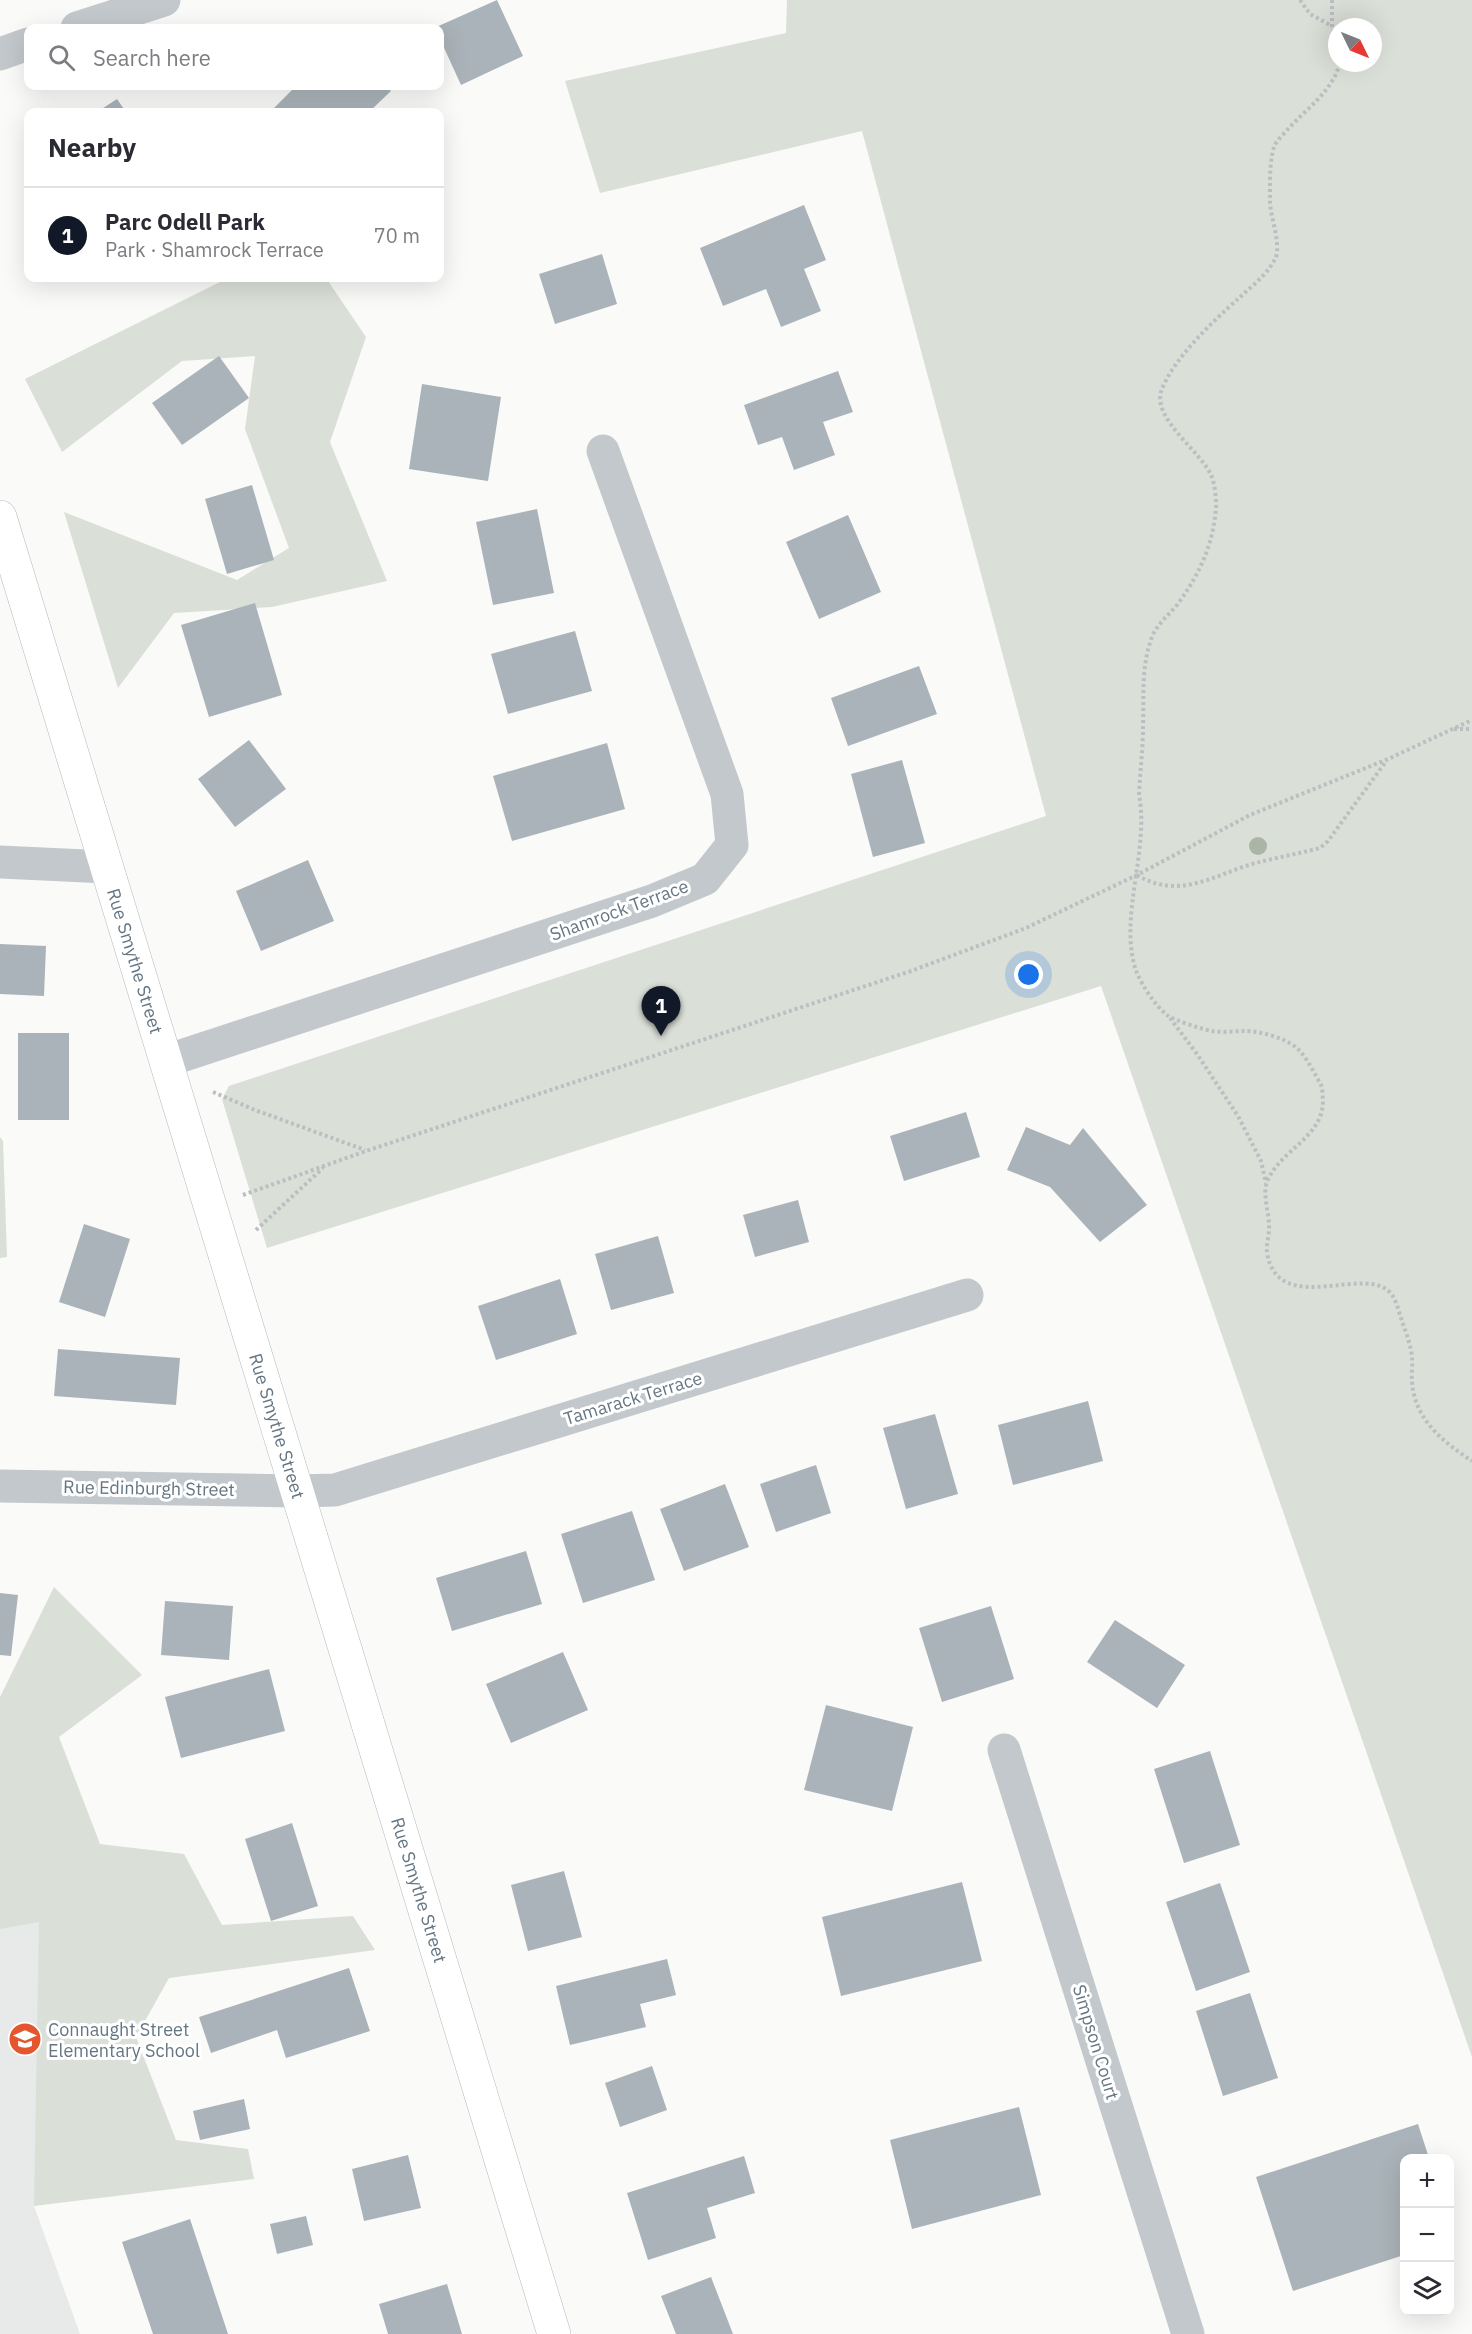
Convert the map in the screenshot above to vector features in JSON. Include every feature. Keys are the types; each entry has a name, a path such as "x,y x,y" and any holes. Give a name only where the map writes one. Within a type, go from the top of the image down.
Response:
{"main road":[{"name":"Rue Smythe Street","path":"0,517 554,2334"}],"street":[{"path":"89,24 164,0"},
{"path":"0,54 24,45"},
{"name":"Shamrock Terrace","path":"166,1061 652,901 705,879 732,845 727,794 603,451"},
{"path":"0,862 107,867"},
{"name":"Tamarack Terrace","path":"297,1491 340,1488 967,1295"},
{"name":"Rue Edinburgh Street","path":"0,1486 297,1491"},
{"name":"Simpson Court","path":"1004,1750 1188,2334"}],"path":[{"path":"1300,0 1310,15 1328,24"},
{"path":"1332,0 1332,18"},
{"path":"1337,72 1326,91 1275,144 1271,162 1270,203 1276,238 1276,257 1261,278 1223,312 1174,366 1160,395 1161,408 1168,421 1212,476 1216,498 1215,524 1209,550 1198,573 1176,607 1162,620 1152,636 1144,666 1139,795 1143,813 1131,920 1134,959 1137,973 1144,985 1197,1054 1238,1116 1262,1161 1269,1228 1267,1250 1271,1269 1281,1281 1300,1287 1370,1285 1382,1287 1392,1294 1412,1357 1412,1383 1417,1404 1426,1422 1447,1445 1472,1461"},
{"path":"242,1195 366,1151 910,971 1026,928 1137,875 1250,815 1388,759 1472,720"},
{"path":"1451,729 1472,729"},
{"path":"1137,875 1151,884 1175,886 1200,884 1253,864 1320,848 1328,841 1388,759"},
{"path":"1169,1016 1213,1031 1248,1031 1285,1041 1298,1049 1322,1088 1323,1112 1313,1130 1280,1161 1266,1184"},
{"path":"210,1090 255,1110 366,1151"},
{"path":"254,1231 326,1165"}],"shaded area":[{"path":"787,0 1472,0 1472,2057 1101,986 267,1248 222,1099 229,1086 1046,816 862,131 600,193 565,81 786,33"},
{"path":"220,282 329,282 366,337 330,442 387,581 272,607 174,613 118,688 64,512 237,580 289,548 245,429 255,356 182,361 62,452 25,379"},
{"path":"0,1137 3,1141 7,1257 0,1258"},
{"path":"54,1587 142,1675 59,1737 100,1844 184,1854 222,1925 353,1916 375,1950 169,1978 136,2037 176,2140 248,2149 254,2179 34,2206 39,1922 0,1929 0,1697"},
{"name":"Connaught Street Elementary School","path":"0,1773 26,1774 61,2155 34,2206 80,2334 0,2334"}],"building":[{"path":"497,0 523,56 461,85 444,48 443,24"},
{"path":"292,90 391,91 373,108 274,108"},
{"path":"117,99 123,108 103,108"},
{"path":"804,205 826,260 804,269 821,311 781,327 766,289 723,306 700,248"},
{"path":"602,254 617,304 555,324 539,274"},
{"path":"219,356 249,398 182,445 152,403"},
{"path":"838,371 853,412 823,422 835,455 794,470 782,437 758,445 744,405"},
{"path":"422,384 501,397 488,481 409,469"},
{"path":"252,485 274,560 227,574 205,499"},
{"path":"537,509 554,593 493,605 476,522"},
{"path":"848,515 881,592 819,619 786,542"},
{"path":"255,603 282,695 209,717 181,625"},
{"path":"575,631 592,691 508,714 491,654"},
{"path":"919,666 937,714 848,746 831,698"},
{"path":"249,740 286,789 235,827 198,779"},
{"path":"607,743 625,809 512,841 493,776"},
{"path":"902,760 925,843 873,857 851,774"},
{"path":"308,860 334,921 261,951 236,891"},
{"path":"0,944 46,946 44,996 0,994"},
{"path":"18,1033 69,1033 69,1120 18,1120"},
{"path":"966,1112 980,1157 904,1181 890,1136"},
{"path":"1026,1127 1070,1145 1083,1128 1147,1205 1100,1242 1050,1187 1007,1170"},
{"path":"798,1200 809,1242 755,1257 743,1215"},
{"path":"84,1224 130,1239 105,1317 59,1302"},
{"path":"658,1236 674,1293 611,1310 595,1254"},
{"path":"560,1279 577,1334 496,1360 478,1306"},
{"path":"58,1349 180,1358 176,1405 54,1396"},
{"path":"1088,1401 1103,1461 1013,1485 998,1425"},
{"path":"935,1414 958,1494 906,1509 883,1428"},
{"path":"816,1465 831,1513 776,1532 760,1484"},
{"path":"725,1484 749,1547 684,1571 660,1509"},
{"path":"632,1511 655,1580 583,1603 561,1534"},
{"path":"526,1551 542,1604 452,1631 436,1578"},
{"path":"0,1593 18,1595 11,1656 0,1655"},
{"path":"165,1601 233,1606 229,1660 161,1655"},
{"path":"991,1606 1014,1679 942,1702 919,1628"},
{"path":"1115,1620 1185,1665 1157,1708 1087,1662"},
{"path":"563,1652 588,1710 511,1743 486,1684"},
{"path":"269,1669 285,1731 181,1758 165,1697"},
{"path":"826,1705 913,1727 892,1811 804,1790"},
{"path":"1210,1751 1240,1845 1184,1863 1154,1769"},
{"path":"292,1823 318,1906 271,1921 245,1839"},
{"path":"564,1871 582,1937 528,1951 511,1885"},
{"path":"962,1882 982,1961 841,1996 822,1917"},
{"path":"1220,1883 1250,1972 1196,1991 1166,1902"},
{"path":"667,1959 676,1995 640,2004 646,2027 570,2045 556,1986"},
{"path":"349,1968 370,2031 286,2058 277,2030 211,2053 199,2017"},
{"path":"1250,1993 1278,2078 1223,2096 1196,2011"},
{"path":"652,2066 667,2110 620,2127 605,2083"},
{"path":"244,2099 250,2129 200,2140 193,2111"},
{"path":"1019,2107 1041,2195 912,2229 890,2140"},
{"path":"1418,2124 1428,2154 1400,2154 1400,2256 1293,2291 1256,2177"},
{"path":"408,2155 421,2208 364,2221 352,2169"},
{"path":"744,2156 755,2193 707,2208 716,2238 648,2260 627,2193"},
{"path":"306,2216 313,2245 277,2254 270,2224"},
{"path":"190,2219 228,2334 153,2334 122,2242"},
{"path":"711,2277 733,2334 676,2334 661,2296"},
{"path":"447,2284 462,2334 388,2334 379,2304"}],"place":[{"name":"Parc Odell Park","path":"661,1036"},
{"name":"Connaught Street Elementary School","path":"25,2039"}]}
